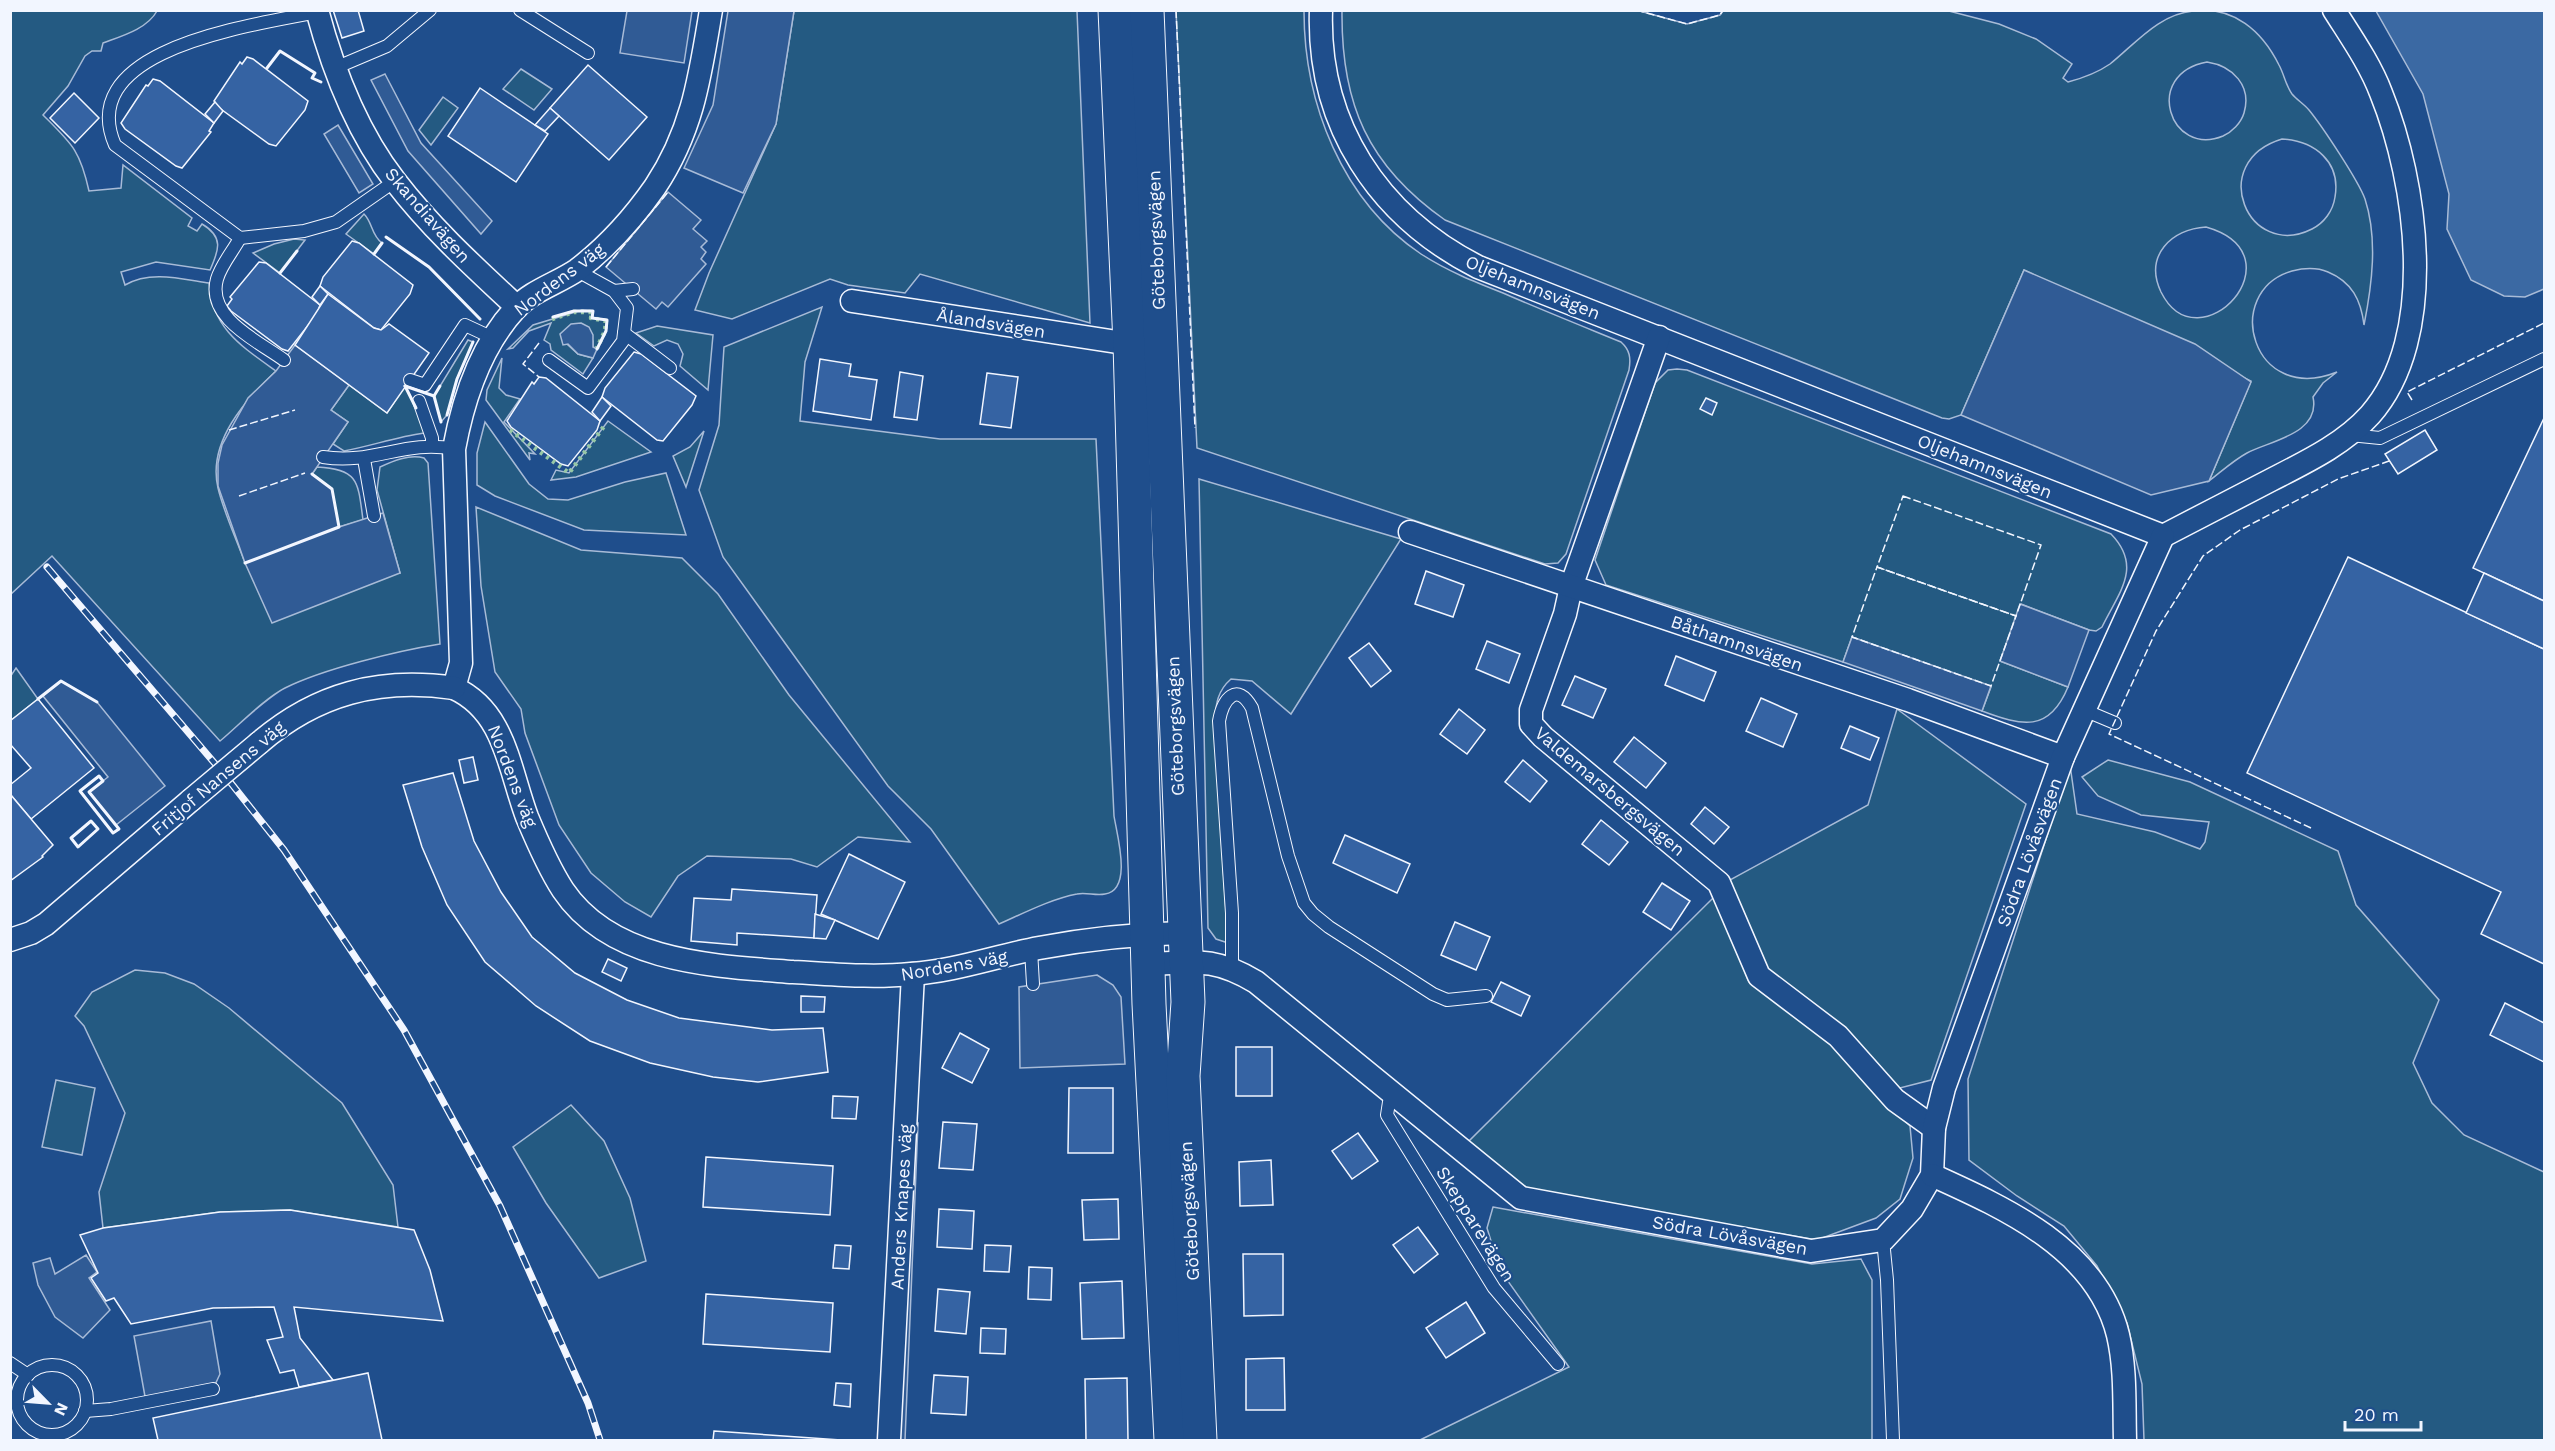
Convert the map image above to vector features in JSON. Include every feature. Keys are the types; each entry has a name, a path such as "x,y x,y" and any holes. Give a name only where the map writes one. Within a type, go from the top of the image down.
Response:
{"main road":[{"name":"Göteborgsvägen","path":"1115,10 1130,344 1147,949 1171,1440"},
{"name":"Göteborgsvägen","path":"1147,10 1188,1002 1183,1076 1200,1440"}],"street":[{"name":"Nordens väg","path":"711,10 698,94 677,148 655,186 629,220 576,270 517,307 493,338 443,448 461,663 454,688 469,694 481,705 495,725 527,816 556,880 577,906 607,931 660,953 716,966 865,976 913,974 989,961 1031,950 1091,939 1147,949 1184,948"},
{"name":"Oljehamnsvägen","path":"1321,10 1320,43 1332,102 1369,178 1393,206 1435,242 1478,267 2163,536"},
{"path":"2163,536 2306,461 2349,435 2370,415 2387,391 2407,343 2412,317 2413,242 2408,197 2392,120 2366,62 2334,10"},
{"name":"Skandiavägen","path":"317,11 335,68 370,143 395,181 451,246 517,307"},
{"name":"Ålandsvägen","path":"852,301 1130,344"},
{"name":"Valdemarsbergsvägen","path":"1659,337 1571,587 1565,614 1531,710 1531,724 1543,737 1719,883 1759,976 1838,1036 1895,1100 1934,1128"},
{"name":"Båthamnsvägen","path":"1410,532 1908,700 2063,757"},
{"name":"Södra Lövåsvägen","path":"1184,948 1208,961 1232,968 1265,988 1521,1198 1811,1251 1883,1240 1912,1209 1932,1175 1934,1128 1954,1058 2063,757 2163,536"},
{"name":"Fritjof Nansens väg","path":"10,940 31,933 46,924 284,722 311,705 354,692 398,685 428,684 454,688"},
{"name":"Anders Knapes väg","path":"888,1440 913,974"},
{"path":"1932,1175 2005,1209 2072,1259 2091,1280 2107,1306 2117,1333 2122,1358 2125,1440"}],"lane":[{"path":"335,68 393,43 430,10"},
{"path":"520,10 588,54"},
{"path":"317,11 189,42 159,53 129,75 112,103 110,131 120,151 240,238 304,231 336,222 364,208 395,181"},
{"path":"240,238 218,278 218,306 226,318 284,360"},
{"path":"549,360 588,388 623,341 627,308 615,291 576,270"},
{"path":"615,291 633,289"},
{"path":"410,380 425,385 465,326 493,338"},
{"path":"624,333 670,368"},
{"path":"2349,435 2380,438 2544,359"},
{"path":"419,401 432,438 443,448"},
{"path":"323,458 364,459 407,448 443,448"},
{"path":"364,459 374,516"},
{"path":"1232,968 1232,913 1220,721 1222,704 1229,696 1238,694 1246,699 1252,708 1295,883 1313,914 1433,994 1448,1000 1486,996"},
{"path":"2084,710 2115,723"},
{"path":"1031,950 1033,984"},
{"name":"Skepparevägen","path":"1396,1095 1389,1102 1387,1114 1494,1288 1558,1364"},
{"path":"1883,1240 1887,1280 1893,1440"},
{"path":"10,1363 28,1375"},
{"path":"48,1365 71,1371 85,1388 85,1411 80,1422 61,1434 50,1435 29,1426 18,1407 17,1396 28,1375 48,1365"},
{"path":"85,1411 111,1409 213,1389"}],"shaded area":[{"path":"1636,10 1687,24 1720,15 1723,11 1945,10 1999,24 2036,39 2072,64 2063,78 2068,82 2090,75 2110,64 2148,31 2169,18 2193,11 2208,10 2221,13 2245,23 2264,42 2279,65 2290,91 2315,118 2361,190 2369,214 2373,246 2364,325 2354,293 2343,281 2324,270 2296,270 2270,283 2257,300 2253,321 2256,342 2267,361 2284,374 2308,378 2337,372 2323,383 2313,397 2313,410 2309,420 2301,428 2280,440 2247,453 2209,481 2251,381 2024,270 1961,415 1949,419 1942,418 1445,220 1396,178 1378,155 1364,130 1354,104 1347,75 1342,11","holes":["2207,62 2225,68 2238,79 2243,86 2246,103 2243,117 2233,130 2223,136 2204,140 2189,135 2178,125 2171,112 2170,96 2175,82 2187,70","2282,139 2294,141 2315,149 2330,164 2336,185 2335,197 2327,216 2320,223 2312,229 2289,235 2270,232 2254,221 2244,205 2241,186 2246,167 2259,151","2206,227 2233,241 2245,260 2244,280 2234,299 2218,312 2198,318 2178,312 2161,292 2156,267 2164,247 2172,239 2193,229"]},
{"path":"11,11 157,11 141,27 103,43 101,51 92,51 85,56 68,86 43,115 61,133 78,157 89,191 121,188 123,165 192,218 188,226 197,231 202,224 217,239 216,256 210,270 156,262 121,272 125,285 135,280 155,277 209,283 211,299 222,324 240,344 276,371 242,408 224,438 218,454 216,471 218,488 245,563 400,573 377,490 380,467 396,460 424,458 428,463 440,644 361,661 319,674 285,688 220,741 52,556 11,594"},
{"path":"627,11 692,11 684,63 620,53"},
{"path":"728,11 794,11 776,124 743,193 684,168 713,105"},
{"path":"794,11 1077,11 1090,323 920,274 905,293 848,285 830,279 732,319 695,310 709,273 776,124"},
{"path":"1176,11 1304,11 1311,80 1320,114 1349,178 1369,207 1393,232 1421,254 1451,271 1621,342 1626,348 1630,358 1629,370 1566,554 1558,563 1545,564 1197,448"},
{"path":"2376,11 2544,11 2544,289 2525,297 2504,296 2471,280 2447,229 2449,194 2423,94"},
{"path":"521,69 552,89 534,110 503,89"},
{"path":"385,74 421,143 492,221 481,234 408,151 371,80"},
{"path":"443,97 458,108 431,145 419,130"},
{"path":"338,125 373,184 359,193 324,134"},
{"path":"668,192 701,220 693,229 707,241 701,247 706,252 701,259 706,264 668,307 662,302 656,309 606,267"},
{"path":"364,214 382,243 374,254 346,234"},
{"path":"294,239 305,240 280,273 253,253 274,244"},
{"path":"2024,270 2195,344 2251,382 2209,481 2151,495 1961,415"},
{"path":"822,307 805,362 800,421 940,439 1096,439 1114,816 1121,861 1119,883 1114,890 1105,894 1067,896 999,924 931,829 888,786 723,557 699,490 719,425 724,347"},
{"path":"582,310 593,311 593,318 607,320 606,331 597,349 593,347 593,341 567,344 578,354 593,358 583,374 551,350 550,344 544,340 551,323 529,331 513,348 508,349 533,325"},
{"path":"581,323 589,327 593,335 593,347 597,349 593,358 578,354 568,344 563,345 560,334 571,324"},
{"path":"657,326 713,335 708,390 680,366 683,354 678,344 667,340 654,346 636,333"},
{"path":"468,340 473,342 457,379 447,415 441,422 434,396"},
{"path":"295,345 349,385 331,410 348,422 312,474 332,489 339,527 383,513 400,573 272,623 245,563 218,486 218,463 222,445 248,398 276,371"},
{"path":"502,358 499,388 506,395 520,399 504,422 535,454 529,453 530,460 486,400 487,390"},
{"path":"1668,370 1687,370 2111,534 2120,546 2127,569 2121,591 2102,627 2096,631 2089,630 2021,604 2000,661 2068,687 2052,712 2043,719 2033,722 2010,720 1982,711 1991,687 1852,637 1843,662 1606,585 1595,560 1655,383"},
{"path":"349,385 387,413 405,386 421,418 424,433 344,451 333,444 348,422 331,410"},
{"path":"608,421 651,452 576,477 551,480 556,470 569,473"},
{"path":"485,422 529,484 548,499 568,500 625,482 666,473 686,535 584,530 495,496 477,485 477,453"},
{"path":"704,431 686,487 673,456 690,447"},
{"path":"317,467 341,471 354,480 360,496 363,520 339,527 332,489 312,474"},
{"path":"1199,479 1401,539 1291,714 1252,681 1231,679 1222,689 1216,706 1214,725 1228,943 1216,939 1208,928"},
{"path":"476,507 581,550 682,558 718,594 789,695 910,842 858,837 817,867 791,859 707,856 678,876 651,917 625,902 591,873 559,825 525,733 521,709 495,672 481,586"},
{"path":"2020,604 2089,630 2068,687 2000,661"},
{"path":"1852,637 1991,686 1982,711 1843,662"},
{"path":"16,668 38,699 10,721 10,677"},
{"path":"61,681 97,702 165,786 116,825 89,792 108,777 43,696"},
{"path":"1897,709 2026,804 1931,1080 1896,1089 1768,975 1728,881 1868,805"},
{"path":"2108,760 2190,782 2338,851 2356,905 2439,1000 2413,1063 2432,1103 2464,1135 2544,1172 2544,1440 2144,1440 2142,1384 2127,1323 2097,1266 2064,1226 2017,1196 1969,1160 1968,1079 2070,765 2077,814 2155,832 2200,849 2205,842 2209,822 2141,815 2098,796 2082,777"},
{"path":"1715,896 1749,982 1833,1045 1910,1126 1913,1158 1900,1199 1876,1218 1817,1240 1525,1190 1466,1144"},
{"path":"135,970 165,973 194,984 229,1008 342,1103 393,1185 398,1227 290,1210 220,1212 103,1228 99,1192 125,1113 84,1026 75,1016 92,992"},
{"path":"1097,975 1113,985 1121,997 1125,1064 1020,1068 1019,987"},
{"path":"56,1080 95,1088 82,1155 42,1147"},
{"path":"571,1105 604,1141 630,1198 646,1261 599,1278 546,1203 513,1147"},
{"path":"909,1123 918,1123 905,1440 897,1440"},
{"path":"1493,1207 1812,1264 1861,1259 1872,1280 1872,1440 1420,1440 1569,1367 1500,1270 1487,1228"},
{"path":"86,1255 97,1272 89,1278 110,1310 83,1338 55,1317 38,1285 33,1263 50,1258 55,1274"},
{"path":"211,1321 220,1374 213,1389 146,1402 134,1336"}],"building":[{"path":"333,10 358,10 364,31 342,38"},
{"path":"247,57 253,59 308,101 305,110 276,146 269,144 218,107 214,101 240,62 242,64"},
{"path":"588,65 647,117 609,160 550,108"},
{"path":"153,79 160,81 214,123 209,131 211,132 182,168 125,129 121,123 146,85 148,86"},
{"path":"480,88 548,134 516,182 448,136"},
{"path":"74,93 99,118 75,143 50,118"},
{"path":"215,102 223,111 214,123 205,114"},
{"path":"550,108 559,116 545,131 535,125"},
{"path":"352,241 359,243 413,285 410,294 381,330 374,328 320,286 323,277"},
{"path":"259,262 266,263 320,305 317,314 288,351 282,349 227,306 232,299 230,297"},
{"path":"320,286 328,294 320,305 312,297"},
{"path":"328,294 374,328 381,330 389,324 429,353 387,413 295,345"},
{"path":"634,352 641,354 696,396 692,405 663,441 657,440 602,397 605,388"},
{"path":"820,359 851,364 849,376 877,380 871,420 813,411"},
{"path":"900,372 923,376 917,420 894,417"},
{"path":"987,373 1018,377 1011,428 980,424"},
{"path":"539,377 546,378 600,421 597,430 568,466 561,464 511,427 507,421 532,382 534,384"},
{"path":"602,397 611,406 600,421 592,412"},
{"path":"1706,398 1717,403 1712,415 1700,409"},
{"path":"2544,418 2544,601 2473,568"},
{"path":"2425,430 2437,450 2398,474 2385,454"},
{"path":"2348,557 2544,649 2544,964 2481,934 2501,892 2247,773"},
{"path":"1426,571 1464,585 1453,617 1415,604"},
{"path":"2484,573 2544,601 2544,649 2466,613"},
{"path":"1487,641 1520,654 1509,683 1476,669"},
{"path":"1369,643 1391,671 1371,687 1349,658"},
{"path":"1676,656 1716,672 1704,701 1665,685"},
{"path":"1575,676 1606,689 1593,718 1562,705"},
{"path":"1761,698 1797,714 1783,747 1746,731"},
{"path":"38,699 94,768 31,819 10,794 10,785 31,768 10,744 10,721"},
{"path":"1459,709 1485,730 1467,754 1440,734"},
{"path":"1850,726 1879,738 1870,760 1841,748"},
{"path":"1634,737 1666,763 1646,788 1614,762"},
{"path":"473,757 478,780 464,783 459,760"},
{"path":"1523,760 1547,781 1530,802 1505,782"},
{"path":"453,773 474,841 501,892 532,937 575,973 627,1000 679,1018 772,1030 823,1028 828,1072 758,1082 713,1077 650,1063 590,1041 536,1006 485,962 447,905 422,847 403,785"},
{"path":"10,794 53,845 43,857 10,881"},
{"path":"1705,807 1729,827 1714,844 1691,824"},
{"path":"1601,820 1628,842 1609,865 1582,844"},
{"path":"1345,835 1410,864 1397,893 1333,863"},
{"path":"849,854 905,882 878,939 821,914"},
{"path":"1662,883 1690,901 1671,930 1643,912"},
{"path":"732,889 817,895 814,938 737,933 737,945 691,941 694,898 731,900"},
{"path":"815,914 835,920 826,939 814,938"},
{"path":"1455,922 1490,937 1476,970 1441,955"},
{"path":"608,959 627,968 621,981 602,972"},
{"path":"1501,982 1530,996 1521,1016 1491,1002"},
{"path":"801,996 825,997 824,1012 801,1012"},
{"path":"2505,1003 2544,1023 2544,1062 2490,1035"},
{"path":"960,1033 989,1049 972,1083 942,1068"},
{"path":"1236,1047 1272,1047 1272,1096 1236,1096"},
{"path":"1069,1088 1113,1088 1113,1153 1068,1153"},
{"path":"833,1096 858,1097 856,1119 832,1118"},
{"path":"943,1122 977,1124 973,1170 939,1168"},
{"path":"1358,1133 1378,1161 1352,1179 1332,1151"},
{"path":"706,1157 833,1166 830,1215 703,1207"},
{"path":"1271,1160 1273,1205 1240,1206 1239,1162"},
{"path":"1118,1199 1119,1239 1084,1240 1082,1200"},
{"path":"939,1209 974,1211 972,1249 937,1247"},
{"path":"290,1210 414,1230 430,1270 443,1321 294,1307 300,1338 333,1380 299,1387 294,1370 280,1373 267,1340 283,1337 274,1307 213,1308 131,1324 114,1298 106,1301 91,1278 98,1273 80,1235 103,1228 220,1212"},
{"path":"1418,1227 1438,1254 1414,1273 1393,1245"},
{"path":"835,1245 851,1246 849,1269 833,1268"},
{"path":"985,1245 1011,1246 1009,1272 984,1271"},
{"path":"1243,1254 1283,1254 1283,1315 1244,1316"},
{"path":"1029,1267 1052,1268 1051,1300 1028,1299"},
{"path":"1122,1281 1124,1338 1082,1339 1080,1283"},
{"path":"938,1289 970,1292 966,1334 935,1331"},
{"path":"706,1294 833,1303 830,1352 703,1344"},
{"path":"1466,1302 1485,1333 1446,1358 1426,1328"},
{"path":"981,1328 1006,1329 1005,1354 980,1353"},
{"path":"1284,1358 1285,1410 1246,1410 1246,1359"},
{"path":"368,1373 382,1440 158,1440 153,1418"},
{"path":"934,1375 968,1377 966,1415 931,1413"},
{"path":"1127,1378 1128,1440 1086,1440 1085,1379"},
{"path":"836,1383 851,1384 850,1407 834,1405"},
{"path":"714,1431 841,1440 713,1440"}],"railway":[{"path":"47,567 223,773 284,850 404,1030 500,1206 588,1403 600,1440"}],"hedge":[{"path":"552,319 574,312 592,312 591,318 606,321 605,331 597,348"},
{"path":"510,430 569,473 605,425"}],"fence":[{"path":"1176,10 1195,428"},
{"path":"1636,10 1687,24 1720,15 1723,10"},
{"path":"606,267 668,192"},
{"path":"2412,400 2407,392 2544,323"},
{"path":"539,343 523,364 539,377"},
{"path":"229,430 295,410"},
{"path":"2311,828 2109,734 2156,631 2203,556 2240,530 2338,479 2389,461"},
{"path":"239,496 305,473"},
{"path":"1903,496 2041,545 2016,616 1877,567 1903,496"},
{"path":"1877,567 2016,616 1991,686 1852,637 1877,567"}],"wall":[{"path":"267,68 280,51 315,73 312,78 321,82"},
{"path":"386,237 429,267 480,319"},
{"path":"374,254 382,243"},
{"path":"280,273 297,251"},
{"path":"553,317 574,311 593,311 592,318 607,320 606,331 597,349"},
{"path":"447,415 457,379 473,342"},
{"path":"405,386 434,396 440,386"},
{"path":"405,386 416,408"},
{"path":"434,396 441,422"},
{"path":"245,563 339,527 332,489 312,474"},
{"path":"38,699 61,681 97,702"},
{"path":"99,776 103,781 89,792 119,829 113,833 80,791 99,776"},
{"path":"91,821 98,829 78,847 71,838 91,821"}]}
